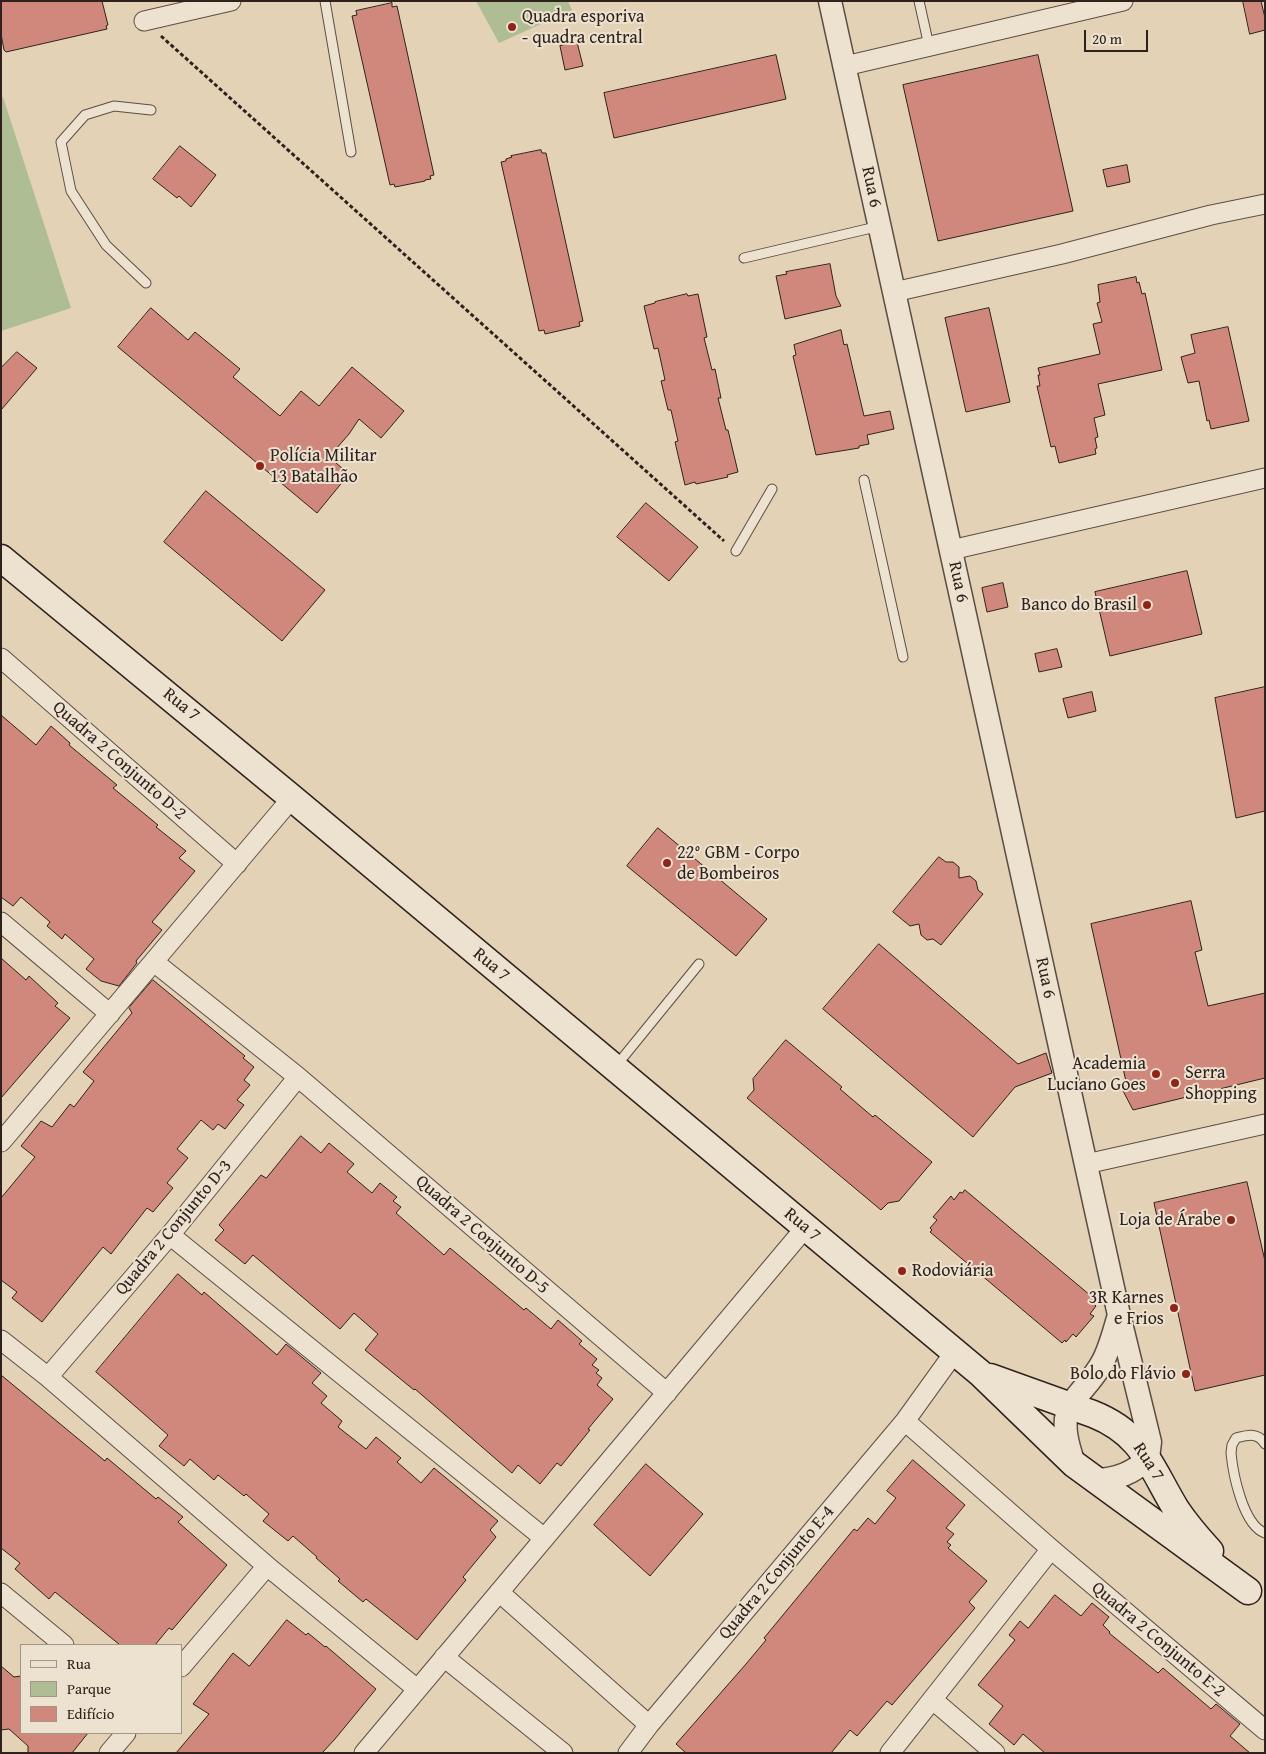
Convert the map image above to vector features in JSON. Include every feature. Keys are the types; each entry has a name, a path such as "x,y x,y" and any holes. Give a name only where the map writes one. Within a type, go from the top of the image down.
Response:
{"main road":[{"name":"Rua 7","path":"1,558 292,798 980,1374 1084,1472 1256,1599"},
{"name":"Rua 7","path":"980,1374 1070,1405 1108,1420 1121,1428 1141,1446 1177,1511 1192,1532 1256,1599"}],"street":[{"path":"144,21 231,1"},
{"name":"Rua 6","path":"830,1 1119,1315 1150,1442 1148,1458"},
{"path":"845,66 1123,1"},
{"path":"894,292 1062,254 1265,204"},
{"path":"951,550 1265,478"},
{"name":"Quadra 2 Conjunto D-2","path":"1,658 237,864"},
{"path":"1,1142 292,798"},
{"path":"1,922 110,1014"},
{"name":"Quadra 2 Conjunto D-5","path":"154,962 298,1077 666,1393"},
{"name":"Quadra 2 Conjunto D-3","path":"48,1377 170,1235 298,1077"},
{"path":"1086,1164 1265,1124"},
{"path":"364,1753 806,1228"},
{"path":"170,1235 544,1538"},
{"name":"Rua 6","path":"1070,1405 1102,1363 1119,1315"},
{"path":"1,1340 48,1377 266,1566 417,1689"},
{"name":"Quadra 2 Conjunto E-4","path":"628,1753 649,1725 904,1421 954,1353"},
{"path":"1070,1405 1066,1420 1068,1445 1084,1472 1118,1478 1130,1472 1148,1458"},
{"name":"Quadra 2 Conjunto E-2","path":"904,1421 1051,1549 1265,1730"},
{"path":"890,1753 1051,1549"},
{"path":"182,1666 266,1566"},
{"path":"499,1592 649,1725"},
{"path":"1,1593 63,1644"},
{"path":"444,1657 563,1753"},
{"path":"933,1700 995,1753"},
{"path":"109,1753 125,1734"}],"lane":[{"path":"325,1 351,152"},
{"path":"919,1 929,46"},
{"path":"146,283 106,245 71,191 60,142 85,115 114,106 151,110"},
{"path":"744,258 880,226"},
{"path":"864,480 903,657"},
{"path":"736,552 772,489"},
{"path":"614,1068 699,964"},
{"path":"1264,1440 1256,1435 1236,1438 1230,1453 1249,1520 1256,1528 1265,1533"}],"path":[{"path":"144,21 736,552"}],"green space":[{"name":"Quadra esporiva - quadra central","path":"476,1 568,1 572,10 499,43"},
{"path":"1,97 3,97 71,308 1,331"}],"building":[{"path":"1,1 102,1 108,25 106,26 107,29 6,52 1,34"},
{"path":"1243,1 1261,1 1265,18 1265,30 1250,34"},
{"path":"392,3 392,7 397,6 434,175 430,176 431,179 425,181 395,187 394,184 390,185 352,16 357,15 356,11"},
{"path":"577,42 583,66 565,70 560,46"},
{"path":"776,55 786,99 614,138 604,93"},
{"path":"1038,55 1073,211 938,241 903,85"},
{"path":"180,146 216,175 191,207 179,196 177,198 153,179"},
{"path":"541,150 542,153 546,153 583,321 579,322 580,326 545,334 544,330 539,331 501,162 506,161 511,156"},
{"path":"1127,165 1130,182 1107,187 1103,170"},
{"path":"830,264 836,296 841,306 785,319 776,276 787,274 786,272"},
{"path":"1136,277 1142,294 1145,293 1162,370 1098,384 1105,415 1094,418 1098,437 1095,438 1096,454 1059,463 1055,446 1051,447 1037,386 1040,386 1038,368 1100,354 1093,324 1102,322 1097,303 1100,302 1098,285"},
{"path":"687,294 688,296 698,294 707,337 704,338 712,370 715,369 721,398 718,398 738,472 727,475 728,477 685,485 675,442 678,441 671,410 668,410 661,381 665,380 658,348 654,349 644,306"},
{"path":"151,308 188,340 195,332 240,369 233,377 280,416 301,391 319,406 352,367 404,411 381,438 359,419 329,457 349,474 317,513 118,347"},
{"path":"989,308 1010,402 966,412 945,318"},
{"path":"1228,327 1249,421 1211,429 1209,420 1207,421 1199,381 1188,383 1181,357 1195,353 1191,335"},
{"path":"841,330 844,345 847,344 864,416 890,411 894,429 867,435 869,444 859,446 859,448 816,455 793,356 796,355 794,345"},
{"path":"17,352 37,368 1,410 1,368"},
{"path":"206,491 325,590 282,641 164,542"},
{"path":"646,503 698,547 669,581 617,537"},
{"name":"Banco do Brasil","path":"1187,571 1202,634 1110,656 1095,592"},
{"path":"1003,583 1008,607 987,612 982,588"},
{"path":"1057,649 1062,667 1039,672 1035,654"},
{"path":"1265,687 1265,811 1236,818 1215,698"},
{"path":"1092,692 1096,711 1068,718 1063,699"},
{"path":"1,715 36,745 51,726 70,743 69,745 117,785 113,788 186,851 179,858 195,871 152,922 162,930 136,961 137,963 119,986 101,981 86,969 94,959 65,934 62,939 47,926 50,922 21,897 13,906 1,897"},
{"path":"658,828 767,919 736,956 627,866"},
{"path":"939,857 946,862 953,862 959,867 959,878 970,876 976,881 978,890 983,894 941,945 933,939 927,940 921,935 919,924 910,926 893,912"},
{"path":"1191,901 1202,950 1195,952 1208,1006 1265,993 1265,1078 1133,1110 1121,1087 1127,1086 1091,924"},
{"path":"879,944 1018,1064 1046,1053 1052,1073 1015,1087 973,1137 823,1009"},
{"path":"1,958 26,980 29,976 58,1003 55,1006 70,1018 1,1098"},
{"path":"153,980 245,1056 243,1058 254,1067 244,1080 250,1085 237,1100 244,1105 225,1129 218,1124 213,1130 201,1120 177,1149 188,1158 167,1183 173,1188 153,1212 147,1208 111,1254 103,1247 42,1322 12,1298 17,1292 1,1280 1,1198 35,1157 21,1146 41,1121 52,1127 70,1104 74,1107 94,1081 83,1072 132,1013 129,1008"},
{"path":"786,1040 842,1087 840,1089 873,1117 875,1115 932,1162 899,1201 888,1203 881,1210 747,1098 754,1090 753,1079"},
{"path":"301,1136 321,1153 329,1143 354,1164 347,1172 372,1193 380,1183 397,1197 393,1201 401,1207 396,1213 444,1255 450,1248 524,1310 526,1308 551,1329 558,1320 582,1341 579,1344 597,1359 592,1365 599,1370 596,1373 602,1378 597,1385 613,1399 561,1466 557,1463 540,1484 518,1465 512,1473 415,1389 365,1350 378,1334 354,1313 340,1329 253,1255 245,1264 215,1240 224,1230 219,1225 261,1175 266,1178"},
{"path":"1247,1182 1265,1261 1265,1375 1195,1391 1154,1203"},
{"path":"965,1190 1097,1301 1090,1314 1094,1316 1076,1337 1073,1334 1066,1342 1065,1340 1062,1343 930,1232 932,1230 930,1228 937,1220 933,1217 951,1196 954,1200 960,1192 962,1193"},
{"path":"178,1274 202,1295 204,1292 277,1355 286,1344 321,1373 312,1383 327,1396 321,1403 342,1421 338,1427 366,1449 376,1437 401,1458 397,1462 421,1483 434,1468 498,1521 490,1530 496,1537 463,1577 466,1580 417,1640 366,1599 363,1602 338,1581 340,1579 293,1536 288,1541 263,1521 269,1514 246,1494 244,1496 218,1475 214,1480 190,1459 184,1466 159,1446 168,1435 96,1372"},
{"path":"1,1375 105,1461 107,1458 156,1499 158,1497 183,1517 178,1522 227,1565 172,1630 169,1628 156,1644 119,1644 55,1592 49,1599 15,1569 20,1563 1,1548"},
{"path":"913,1460 965,1505 946,1528 954,1534 947,1542 951,1545 948,1548 987,1581 969,1602 975,1608 892,1705 887,1701 857,1736 850,1730 831,1753 686,1753 676,1744 766,1640 764,1638 854,1529 857,1531 868,1518 875,1524 896,1498 887,1491"},
{"path":"646,1464 703,1514 650,1576 594,1525"},
{"path":"1055,1595 1081,1616 1092,1603 1109,1617 1103,1625 1109,1633 1158,1673 1163,1668 1211,1709 1216,1704 1240,1724 1230,1736 1250,1753 1045,1753 1023,1734 1014,1745 989,1724 1003,1706 978,1685 1015,1640 1009,1635 1020,1621 1028,1628"},
{"path":"287,1620 306,1635 308,1633 326,1646 376,1689 335,1739 322,1753 176,1753 209,1714 193,1704 233,1653 249,1666"},
{"path":"1,1666 14,1677 20,1676 20,1734 87,1734 72,1753 28,1753 28,1746 9,1729 1,1730"}],"place":[{"name":"Quadra esporiva - quadra central","path":"512,27"},
{"name":"Polícia Militar 13 Batalhão","path":"260,466"},
{"name":"Banco do Brasil","path":"1147,605"},
{"name":"22° GBM - Corpo de Bombeiros","path":"667,863"},
{"name":"Academia Luciano Goes","path":"1156,1074"},
{"name":"Serra Shopping","path":"1175,1083"},
{"name":"Loja de Árabe","path":"1231,1220"},
{"name":"Rodoviária","path":"902,1271"},
{"name":"3R Karnes e Frios","path":"1174,1308"},
{"name":"Bolo do Flávio","path":"1186,1374"}]}
